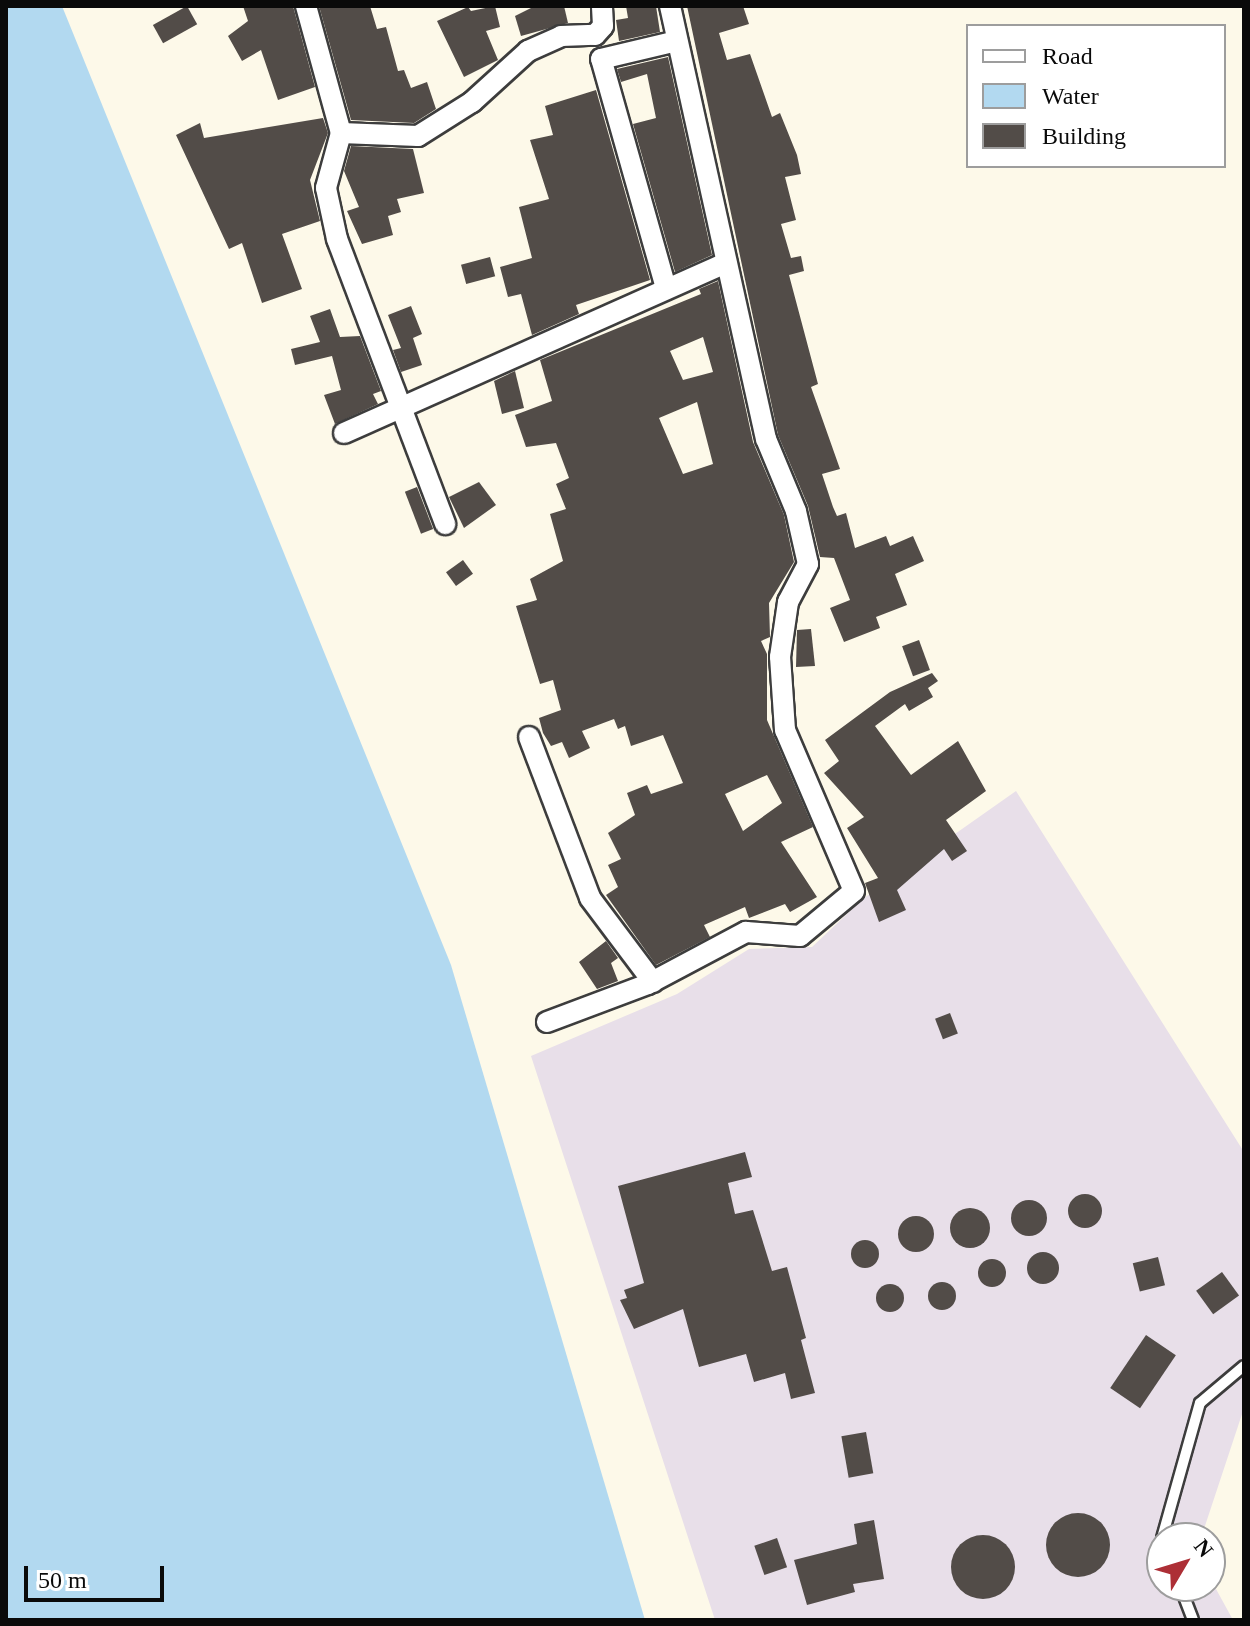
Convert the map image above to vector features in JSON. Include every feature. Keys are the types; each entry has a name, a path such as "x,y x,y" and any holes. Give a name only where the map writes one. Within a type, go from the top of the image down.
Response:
{"street":[{"path":"306,6 341,133 326,188 337,239 445,524"},
{"path":"341,133 418,136 472,102 528,51 561,36 595,35 603,26 602,6"},
{"path":"547,1022 653,982 746,932 800,936 854,891 785,730 780,657 788,602 808,564 796,511 766,439 670,6"},
{"path":"666,288 601,59 677,41"},
{"path":"344,433 402,404 479,375 726,263"},
{"path":"529,737 590,898 653,982"}],"lane":[{"path":"1167,1522 1200,1403 1244,1366"}],"shaded area":[{"path":"1016,791 1244,1152 1244,1408 1206,1522 1146,1522 1146,1602 1223,1602 1233,1620 715,1620 531,1056 677,994 749,949 812,947 864,898"}],"water":[{"path":"6,6 62,6 451,965 645,1620 6,1620"}],"building":[{"path":"187,6 197,24 163,43 153,25"},
{"path":"243,6 293,6 315,87 278,100 261,50 242,61 228,36 248,21"},
{"path":"319,6 370,6 377,29 386,27 398,71 404,70 411,88 427,82 436,109 414,123 351,120"},
{"path":"495,6 500,27 486,31 498,60 464,77 437,21 468,7 471,11"},
{"path":"535,6 564,6 568,23 521,36 515,16"},
{"path":"626,6 656,6 660,32 619,41 616,20 628,18"},
{"path":"687,6 743,6 749,24 719,33 727,60 750,54 772,117 780,113 797,155 801,174 785,177 796,220 781,224 791,258 801,256 804,271 789,275 818,384 811,387 840,469 822,474 833,507 837,516 846,513 855,548 886,536 890,546 913,536 924,561 895,574 907,605 876,617 880,628 844,642 830,608 850,600 834,558 820,557 808,506 778,435"},
{"path":"668,57 712,255 675,272 633,124 656,118 647,74 621,82 617,69"},
{"path":"596,90 650,280 576,305 579,314 532,335 521,294 508,297 500,267 532,258 519,207 549,199 530,140 553,135 545,106"},
{"path":"323,118 328,133 310,180 320,221 282,234 302,289 262,303 242,243 229,249 176,135 200,123 204,138"},
{"path":"351,146 413,149 424,193 397,199 401,212 388,216 393,235 362,244 347,211 359,207 344,171"},
{"path":"490,257 495,276 466,284 461,265"},
{"path":"718,281 753,442 784,515 794,562 769,603 770,637 761,641 767,654 767,720 813,827 781,842 817,897 790,912 785,904 749,918 745,907 704,925 710,937 656,965 606,895 618,887 608,865 621,859 608,833 635,815 627,793 647,785 651,794 683,783 663,735 631,746 625,726 618,729 614,719 582,731 590,748 569,758 562,742 551,746 543,733 539,718 561,710 553,680 540,684 516,606 537,600 530,579 563,561 550,514 566,509 556,484 569,478 556,443 526,447 515,415 552,401 540,360 701,294 699,289","holes":["703,337 713,372 683,380 670,351","697,402 713,464 683,474 659,418","767,775 782,803 743,831 725,794"]},
{"path":"411,306 422,334 413,338 422,365 401,372 393,350 401,348 388,315"},
{"path":"330,309 340,337 360,336 381,391 373,394 378,404 335,424 324,395 341,390 332,356 295,365 291,349 320,342 310,316"},
{"path":"515,371 524,408 502,414 494,381"},
{"path":"479,482 496,505 464,528 449,497"},
{"path":"417,487 433,529 421,534 405,492"},
{"path":"463,560 473,574 456,586 446,572"},
{"path":"811,629 815,666 796,667 797,630"},
{"path":"919,640 930,670 913,676 902,646"},
{"path":"932,673 938,681 928,688 933,697 909,711 905,704 875,726 911,775 958,741 986,791 946,820 967,851 952,861 944,849 897,890 906,910 879,922 865,883 878,878 847,828 864,817 824,773 839,761 825,740 890,692"},
{"path":"606,941 618,958 611,963 618,981 597,989 579,962"},
{"path":"950,1013 958,1034 943,1039 935,1019"},
{"path":"745,1152 752,1177 728,1183 735,1214 753,1210 772,1271 787,1267 806,1338 801,1340 815,1393 791,1399 785,1373 754,1382 746,1354 699,1367 683,1309 634,1329 620,1300 627,1298 624,1290 644,1283 618,1186"},
{"path":"1085,1194 1097,1199 1102,1211 1097,1223 1085,1228 1073,1223 1068,1211 1073,1199"},
{"path":"1029,1200 1041,1206 1047,1218 1041,1230 1029,1236 1017,1230 1011,1218 1017,1206"},
{"path":"970,1208 984,1214 990,1228 984,1242 970,1248 956,1242 950,1228 956,1214"},
{"path":"916,1216 929,1221 934,1234 929,1247 916,1252 903,1247 898,1234 903,1221"},
{"path":"865,1240 875,1244 879,1254 875,1264 865,1268 855,1264 851,1254 855,1244"},
{"path":"1043,1252 1054,1257 1059,1268 1054,1279 1043,1284 1032,1279 1027,1268 1032,1257"},
{"path":"1158,1257 1165,1285 1140,1291 1133,1263"},
{"path":"992,1259 1002,1263 1006,1273 1002,1283 992,1287 982,1283 978,1273 982,1263"},
{"path":"1222,1272 1239,1295 1213,1314 1196,1291"},
{"path":"942,1282 952,1286 956,1296 952,1306 942,1310 932,1306 928,1296 932,1286"},
{"path":"890,1284 900,1288 904,1298 900,1308 890,1312 880,1308 876,1298 880,1288"},
{"path":"1146,1335 1176,1355 1140,1408 1110,1388"},
{"path":"866,1432 873,1473 849,1478 841,1436"},
{"path":"1078,1513 1096,1519 1104,1527 1110,1545 1104,1563 1096,1571 1078,1577 1060,1571 1052,1563 1046,1545 1052,1527 1060,1519"},
{"path":"874,1520 884,1579 853,1584 855,1592 807,1605 794,1560 857,1544 854,1524"},
{"path":"983,1535 1001,1541 1009,1549 1015,1567 1009,1585 1001,1593 983,1599 965,1593 957,1585 951,1567 957,1549 965,1541"},
{"path":"777,1538 787,1567 764,1575 754,1546"}]}
